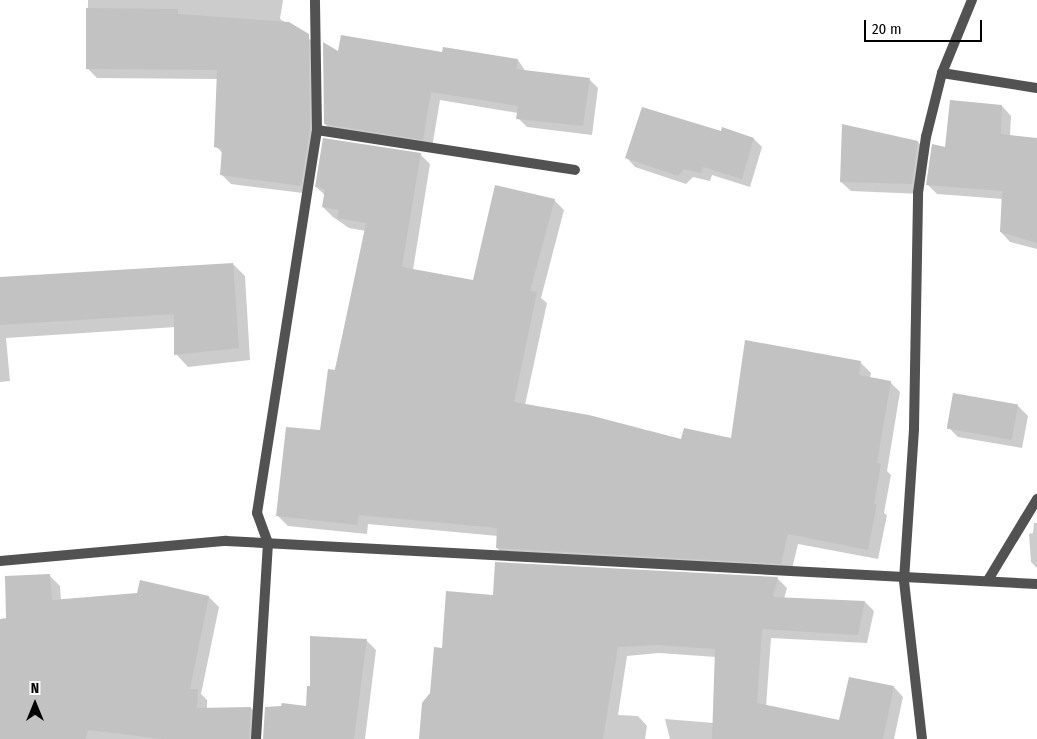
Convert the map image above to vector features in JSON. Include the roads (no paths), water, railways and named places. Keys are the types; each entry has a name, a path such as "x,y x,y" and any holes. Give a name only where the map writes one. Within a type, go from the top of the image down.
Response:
{"street":[{"path":"256,739 268,543 257,513 317,130 315,0"},
{"path":"922,739 904,580 914,428 918,192 926,137 942,73 972,0"},
{"path":"942,73 1037,88"},
{"path":"317,130 574,170"},
{"path":"988,580 1037,499"},
{"path":"0,560 226,541 904,580 988,580 1037,584"}]}
